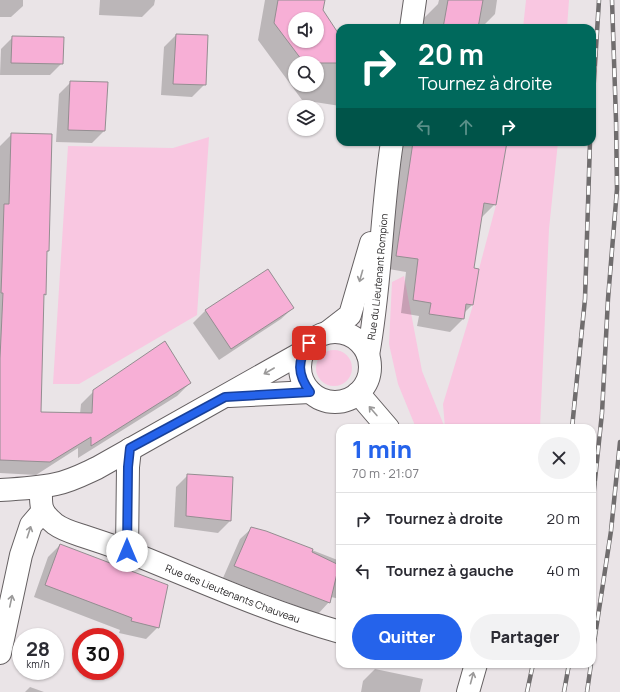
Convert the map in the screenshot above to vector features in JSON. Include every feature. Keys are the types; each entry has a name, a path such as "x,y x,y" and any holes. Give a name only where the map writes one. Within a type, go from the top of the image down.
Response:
{"street":[{"path":"411,24 415,0"},
{"name":"Rue du Lieutenant Rompion","path":"368,356 373,328 384,198 391,146"},
{"name":"Rue du Lieutenant Rompion","path":"328,332 350,315 384,198"},
{"path":"328,332 348,334 356,339 364,347 370,366 369,376 358,393 349,399 339,402 318,398 310,392 300,373 300,362 303,352 309,343 318,336 328,332"},
{"path":"0,490 41,487 57,484 97,468 130,448 225,397 303,352"},
{"path":"225,397 310,392"},
{"path":"358,393 385,424"},
{"path":"127,551 128,467 130,448"},
{"path":"0,652 21,555 31,525 43,512 41,506 41,487"},
{"name":"Rue des Lieutenants Chauveau","path":"43,512 56,525 68,531 127,551 242,599 336,631"},
{"path":"468,692 475,668"}],"shaded area":[{"path":"526,0 569,0 567,24 523,24"},
{"path":"209,137 197,315 79,384 53,384 68,146 173,148"},
{"path":"506,146 558,146 549,229 540,424 445,424 443,404 473,305 479,269 496,205"},
{"path":"404,276 422,371 443,424 414,424 398,384 389,344 392,282"},
{"path":"337,350 347,355 351,361 351,375 347,381 341,385 331,386 321,381 317,375 316,365 321,355 327,351"}],"building":[{"path":"278,0 325,0 323,10 336,30 336,63 324,63 324,56 299,56 293,48 324,48 324,12 288,12 288,42 274,23"},
{"path":"448,0 483,0 479,24 444,24"},
{"path":"176,34 208,35 206,85 173,84"},
{"path":"12,36 64,37 63,64 11,63"},
{"path":"70,81 108,82 105,131 68,130"},
{"path":"11,133 52,134 49,251 47,251 46,295 44,294 41,412 92,413 93,390 165,341 191,383 91,446 91,437 50,462 0,460 0,358 3,293 1,293 4,204 9,204"},
{"path":"412,146 506,146 496,205 484,203 474,268 479,269 473,305 466,304 464,319 429,314 431,303 413,300 418,259 396,256"},
{"path":"268,269 294,308 231,349 205,310"},
{"path":"187,474 233,477 231,521 186,516"},
{"path":"251,527 266,531 313,549 312,552 336,564 336,578 330,603 234,566"},
{"path":"60,544 168,585 159,628 131,621 132,618 45,585"}],"railway":[{"path":"596,48 599,0"},
{"path":"596,470 602,413 608,299 617,189 612,0"},
{"path":"572,424 585,299 590,146"},
{"path":"596,630 611,531 620,442"},
{"path":"527,692 532,668"},
{"path":"564,692 568,668"},
{"path":"587,692 590,668"}],"route":[{"path":"127,551 128,467 130,448 225,397 310,392 300,373 300,362 303,352 309,343"}]}
